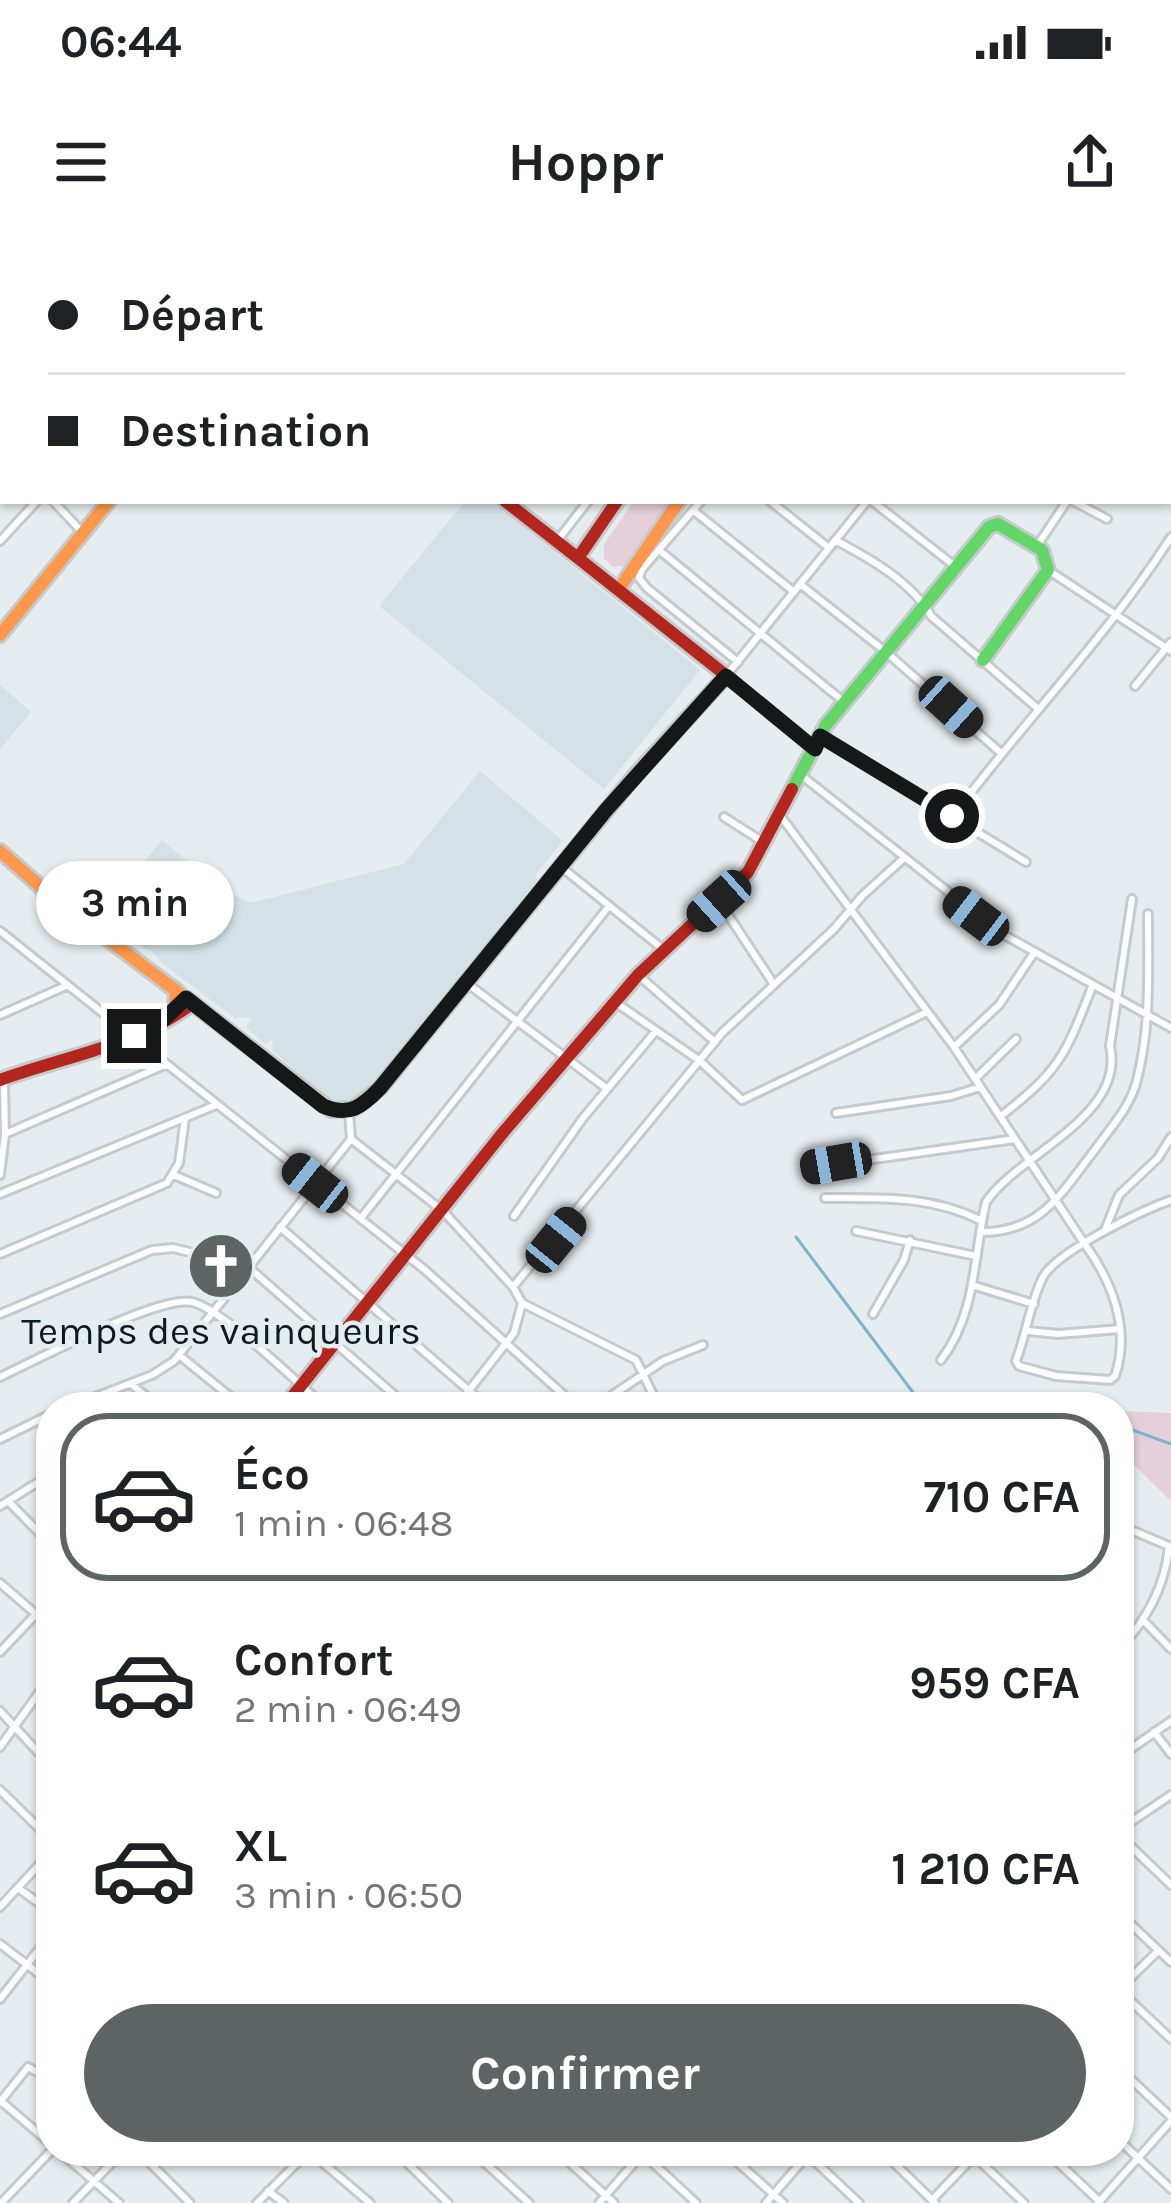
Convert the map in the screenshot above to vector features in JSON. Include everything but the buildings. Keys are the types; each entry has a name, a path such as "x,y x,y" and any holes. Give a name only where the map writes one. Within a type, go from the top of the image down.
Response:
{"street":[{"path":"0,541 34,504"},
{"path":"56,504 83,533"},
{"path":"0,634 107,504"},
{"path":"509,504 818,743 1026,862"},
{"path":"556,542 586,504"},
{"path":"578,558 615,504"},
{"path":"619,589 677,504"},
{"path":"698,504 640,572 643,585 738,662"},
{"path":"774,504 829,548"},
{"path":"349,1112 380,1088 560,866 761,636 866,504"},
{"path":"873,504 956,567"},
{"path":"1037,546 1068,504"},
{"path":"1076,504 1107,519"},
{"path":"693,510 794,592"},
{"path":"298,1392 501,1135 615,1002 748,872 844,702 994,524 1037,546 1045,554 1048,570 1169,647 1135,686"},
{"path":"952,816 1118,616 1171,537"},
{"path":"836,540 864,555 924,604 931,616 1037,708"},
{"path":"659,550 844,702"},
{"path":"983,660 1048,570"},
{"path":"800,584 1001,753"},
{"path":"801,775 999,932 1171,1028"},
{"path":"779,814 954,1047 1057,1203 1084,1243 1105,1271 1121,1329 1118,1372 1110,1380 1056,1376 1018,1366 1044,1274 1084,1243 1104,1231 1171,1200"},
{"path":"724,817 763,842"},
{"path":"0,851 51,896 323,1106 349,1112"},
{"path":"513,1287 715,1042 903,859"},
{"path":"560,866 664,950"},
{"path":"941,1360 961,1326 975,1286 981,1220 991,1194 1080,1120 1113,1064 1110,1046 1132,899"},
{"path":"719,901 774,983"},
{"path":"361,1218 609,906"},
{"path":"980,1232 1011,1228 1057,1203 1126,1107 1137,1081 1148,1016 1148,914"},
{"path":"0,932 408,1256 561,1392"},
{"path":"954,1047 999,1005 1034,952"},
{"path":"638,976 715,1042"},
{"path":"465,982 607,1088"},
{"path":"0,1004 4,1014 68,985"},
{"path":"1001,1117 1039,1086 1063,1058 1091,987"},
{"path":"178,1013 185,997"},
{"path":"178,1013 185,997"},
{"path":"615,1002 700,1061 742,1100 926,1013"},
{"path":"0,1175 5,1134 2,1079 134,1036 178,1013 212,1017"},
{"path":"514,1216 607,1088 656,1032"},
{"path":"836,1113 951,1096 978,1083 1016,1039"},
{"path":"5,1134 167,1064"},
{"path":"0,1194 216,1106"},
{"path":"109,1392 152,1375 179,1355 351,1139 349,1112"},
{"path":"0,1254 154,1190 174,1175 185,1118"},
{"path":"1104,1231 1119,1196 1159,1158 1171,1137"},
{"path":"351,1139 443,1211 522,1303 630,1356 653,1392"},
{"path":"811,1168 1015,1139"},
{"path":"174,1175 216,1193"},
{"path":"825,1198 930,1202 981,1220"},
{"path":"280,1227 469,1390 507,1342 522,1303"},
{"path":"856,1231 976,1256"},
{"path":"873,1314 910,1240"},
{"path":"0,1314 164,1246 247,1266 390,1392"},
{"path":"975,1286 1035,1305"},
{"path":"0,1377 147,1311 187,1301 211,1311 308,1392"},
{"path":"1028,1331 1058,1334 1121,1329"},
{"path":"618,1392 663,1361 703,1345"},
{"path":"179,1355 225,1392"},
{"path":"131,1384 141,1392"},
{"path":"0,1439 36,1421"},
{"path":"36,1484 4,1504 36,1532"},
{"path":"1134,1531 1169,1545 1166,1576 1134,1631"},
{"path":"0,1583 36,1615 0,1652"},
{"path":"1143,1620 1171,1648"},
{"path":"0,1747 36,1702"},
{"path":"0,1712 36,1750"},
{"path":"1134,1746 1171,1721"},
{"path":"1154,1732 1171,1754"},
{"path":"0,1790 36,1825"},
{"path":"1134,1822 1169,1799"},
{"path":"1134,1847 1171,1885"},
{"path":"0,1907 36,1868"},
{"path":"18,1888 36,1901"},
{"path":"1134,1928 1171,1962"},
{"path":"0,1944 36,1971"},
{"path":"1134,1974 1158,1951"},
{"path":"0,1999 36,1954"},
{"path":"1134,2003 1171,2039"},
{"path":"36,2072 28,2067 0,2101 36,2133"},
{"path":"1134,2083 1171,2119 1134,2164"},
{"path":"1134,2154 1171,2189"},
{"path":"1,2203 37,2166"},
{"path":"76,2166 119,2203"},
{"path":"73,2203 109,2166"},
{"path":"154,2166 190,2203"},
{"path":"257,2203 294,2166"},
{"path":"327,2166 370,2203"},
{"path":"410,2166 448,2203"},
{"path":"489,2166 530,2203"},
{"path":"573,2166 614,2203"},
{"path":"599,2203 630,2166"},
{"path":"657,2166 696,2203"},
{"path":"742,2166 782,2203"},
{"path":"766,2203 797,2166"},
{"path":"822,2166 859,2203"},
{"path":"897,2166 933,2202 963,2166"},
{"path":"987,2166 1024,2203"},
{"path":"1062,2166 1100,2202 1132,2166"},
{"path":"268,2191 284,2203"}],"shaded area":[{"path":"463,504 495,504 700,670 604,789 379,606"},
{"path":"632,504 670,504 626,566 613,567 604,558 604,544"},
{"path":"0,685 31,712 0,749"},
{"path":"480,771 563,841 535,875 538,879 529,891 377,1082 348,1105 334,1104 273,1051 272,1038 266,1045 246,1027 252,1017 235,1018 152,951 95,920 162,840 220,889 251,903 404,864"},
{"path":"1134,1412 1171,1413 1171,1501 1134,1465"}],"waterway":[{"path":"796,1237 913,1392"},
{"path":"1134,1430 1171,1444"}],"traffic: fast":[{"path":"792,789 826,725 989,527 998,524 1042,550 1048,570 983,660"}],"traffic: slow":[{"path":"0,635 107,504"},
{"path":"619,589 677,504"},
{"path":"162,1021 186,998 331,1110 353,1109 380,1088 637,773 726,676 723,673"},
{"path":"0,851 179,993"},
{"path":"175,1009 176,990"}],"traffic: jam":[{"path":"509,504 578,558"},
{"path":"615,504 578,558 723,673"},
{"path":"296,1392 501,1135 638,975 748,872 792,789"},
{"path":"0,1080 124,1040 193,1003"}],"place":[{"name":"Temps des vainqueurs","path":"221,1266"}],"route":[{"path":"134,1036 161,1022 186,998 323,1106 341,1112 358,1108 380,1088 637,773 726,676 815,749 820,736 952,816"}]}
